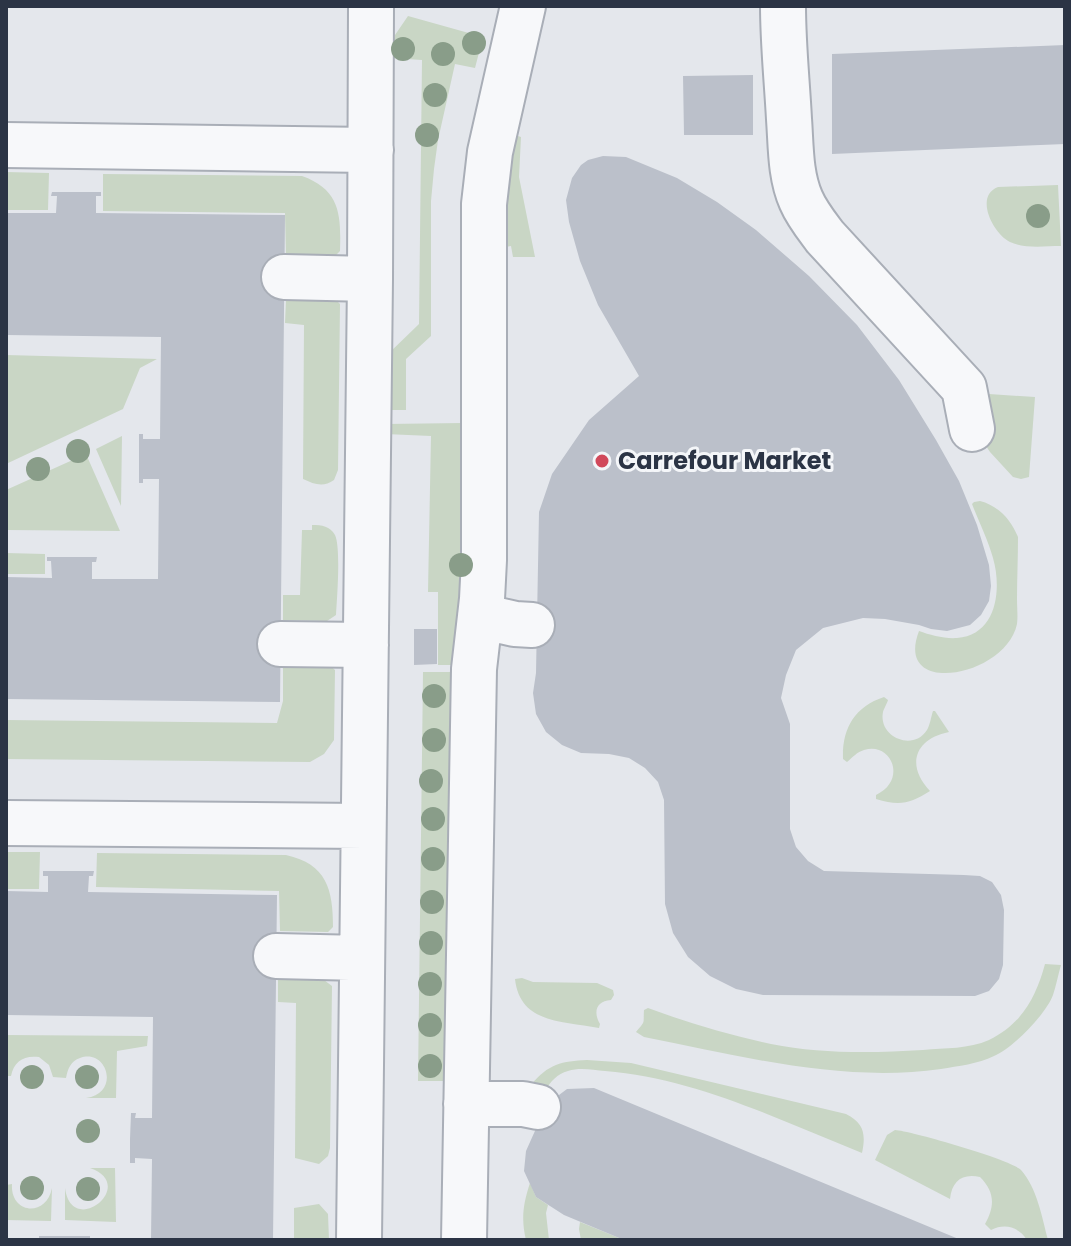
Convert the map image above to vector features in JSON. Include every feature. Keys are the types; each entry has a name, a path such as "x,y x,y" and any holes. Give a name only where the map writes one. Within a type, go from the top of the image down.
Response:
{"street":[{"path":"359,1240 371,6"},
{"path":"464,1240 474,669 484,560 484,204 490,152 523,6"},
{"path":"783,6 792,158 800,198 825,237 964,388 972,429"},
{"path":"6,145 371,150"},
{"path":"284,277 370,279"},
{"path":"480,616 532,625"},
{"path":"280,644 366,645"},
{"path":"6,823 363,826"},
{"path":"276,956 361,958"},
{"path":"466,1104 538,1107"}],"green space":[{"path":"408,16 483,37 475,68 455,64 438,140 431,201 431,336 406,359 406,410 386,410 386,356 419,324 422,60 390,58 395,35"},
{"path":"518,136 521,137 519,177 535,257 513,257 511,246 504,247 505,160"},
{"path":"6,172 49,173 48,210 6,210"},
{"path":"103,174 302,176 325,189 336,206 340,251 334,257 286,255 285,213 103,211"},
{"path":"1058,185 1061,246 1035,247 1010,242 992,223 987,198 998,187"},
{"path":"286,300 336,300 340,304 338,470 334,480 322,485 303,479 304,325 285,323"},
{"path":"6,355 157,359 140,368 123,409 6,464"},
{"path":"989,394 1035,397 1029,477 1013,477 986,446 991,407"},
{"path":"463,423 465,552 455,665 438,665 438,592 428,592 431,436 385,434 385,424"},
{"path":"122,436 121,506 96,449"},
{"path":"86,454 120,531 6,530 6,490"},
{"path":"980,501 1004,514 1018,537 1017,624 1009,642 993,657 974,667 936,672 922,666 915,652 919,631 948,638 970,635 981,629 993,608 996,570 972,504"},
{"path":"312,525 328,528 337,541 336,615 327,621 283,620 283,595 300,595 302,530 312,530"},
{"path":"6,553 45,554 45,574 6,574"},
{"path":"328,664 335,670 334,740 324,754 310,762 6,759 6,720 277,723 283,701 283,666"},
{"path":"423,672 455,672 448,1078 444,1081 418,1081"},
{"path":"884,697 888,700 883,721 898,739 906,741 921,737 928,728 933,711 949,732 928,741 917,755 918,772 930,791 916,799 891,803 876,799 876,795 886,788 893,772 888,756 882,751 864,750 847,762 843,759 845,738 852,720 865,707"},
{"path":"6,852 40,852 39,889 6,889"},
{"path":"97,853 286,855 300,859 311,865 325,880 333,927 328,932 280,931 279,891 96,887"},
{"path":"1045,964 1061,965 1053,995 1036,1021 1002,1052 954,1067 866,1073 829,1070 717,1052 644,1037 636,1032 643,1022 644,1010 648,1008 740,1037 808,1050 885,1052 965,1047 989,1040 1019,1018 1037,988"},
{"path":"278,978 324,980 332,986 330,1148 328,1156 319,1164 295,1158 296,1003 278,1002"},
{"path":"515,979 533,982 597,983 613,990 614,995 597,1008 599,1028 558,1021 545,1018 525,1005"},
{"path":"6,1035 148,1036 147,1046 117,1051 116,1098 86,1098 97,1094 107,1081 103,1065 97,1059 77,1059 70,1065 66,1078 53,1077 49,1065 39,1057 29,1057 20,1060 11,1076 6,1076"},
{"path":"587,1060 631,1063 846,1114 857,1121 862,1130 862,1153 736,1102 638,1075 577,1069 557,1076 545,1091 531,1085 543,1072 556,1065"},
{"path":"895,1130 981,1153 1021,1170 1035,1194 1048,1240 1027,1240 1011,1228 991,1230 985,1224 991,1211 991,1194 980,1177 963,1177 953,1187 950,1199 875,1160 887,1135"},
{"path":"90,1168 115,1168 116,1222 65,1220 65,1188 70,1202 79,1209 89,1209 105,1195 108,1185 103,1176"},
{"path":"530,1183 536,1197 548,1205 549,1240 526,1240 524,1212"},
{"path":"12,1184 17,1202 29,1208 43,1204 52,1188 51,1221 6,1220 6,1185"},
{"path":"319,1204 328,1214 329,1240 294,1240 294,1208"},
{"path":"580,1222 624,1240 581,1240"}],"building":[{"path":"1065,45 1065,144 832,154 832,54"},
{"path":"753,75 753,135 684,135 683,76"},
{"path":"603,156 626,157 677,178 756,230 809,276 857,325 899,380 959,481 989,565 989,601 981,615 970,625 947,631 863,618 823,628 796,650 781,698 790,724 790,829 796,847 808,861 824,871 980,876 992,882 1001,895 1004,910 1003,965 999,979 989,991 975,996 763,995 736,989 710,976 688,957 673,933 665,904 664,800 658,782 645,768 629,758 581,753 562,745 546,732 536,714 533,693 539,512 552,474 589,420 639,376 598,305 580,261 569,222 566,200 572,178 588,160"},
{"path":"52,192 101,192 101,196 96,196 96,213 285,215 280,702 6,699 6,577 52,578 51,561 47,561 47,557 97,557 96,562 92,562 92,579 158,579 159,479 143,479 143,483 139,483 139,434 143,434 143,439 160,439 161,337 6,335 6,213 56,213 57,196 51,196"},
{"path":"414,629 437,629 437,664 414,665"},
{"path":"43,871 94,871 93,876 89,876 88,892 277,895 273,1240 151,1240 152,1159 135,1158 135,1163 130,1163 130,1139 131,1113 136,1113 135,1118 152,1118 153,1017 6,1015 6,891 48,892 48,876 43,876"},
{"path":"594,1088 961,1240 624,1240 564,1215 536,1197 524,1171 526,1151 547,1104 567,1089"},
{"path":"39,1236 90,1236 90,1240 39,1240"}],"place":[{"name":"Carrefour Market","path":"602,461"}]}
